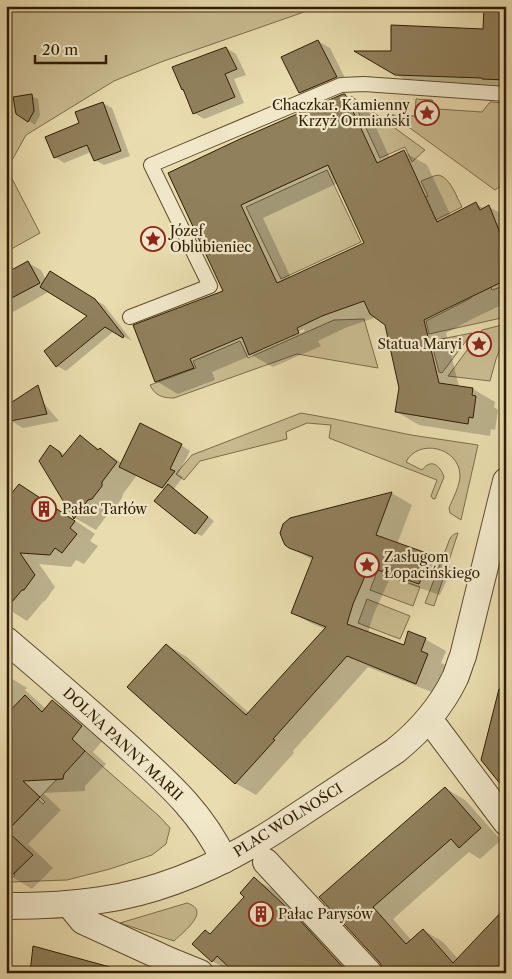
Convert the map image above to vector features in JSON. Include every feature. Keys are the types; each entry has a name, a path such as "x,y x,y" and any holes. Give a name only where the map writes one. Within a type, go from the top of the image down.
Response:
{"street":[{"name":"PLAC WOLNOŚCI","path":"6,906 69,904 102,900 148,890 200,871 259,841 412,737 429,718 455,678 463,656 506,482"},
{"name":"DOLNA PANNY MARII","path":"6,640 180,794 216,843 224,860"},
{"path":"429,718 506,822"},
{"path":"266,862 370,973"},
{"path":"69,904 83,921 200,973"}],"lane":[{"path":"130,317 210,286 151,165 341,85 364,84 506,94"}],"shaded area":[{"path":"6,6 301,6 304,12 161,62 114,81 26,135 7,169 40,233 6,252"},
{"path":"351,96 425,150 412,162 405,147 380,158"},
{"path":"416,99 432,100 437,109 482,112 490,102 506,103 506,182 495,190 392,115 415,116"},
{"path":"327,170 361,242 281,279 246,207"},
{"path":"439,175 450,184 462,207 413,231 402,208 428,196 421,181"},
{"path":"485,271 492,290 506,285 506,317 429,334 426,321 471,298 470,292"},
{"path":"364,319 378,368 297,354 174,398 160,396 154,392 150,385 196,368 193,361 240,341 248,358 334,320"},
{"path":"506,324 506,334 490,381 448,376 482,330"},
{"path":"472,333 442,373 439,372 431,341"},
{"path":"301,413 411,435 478,445 461,520 450,513 449,508 458,488 460,475 458,465 446,452 428,448 419,450 406,462 422,470 429,464 438,466 444,477 435,499 433,499 431,496 437,480 329,438 331,425 307,423 286,432 287,439 200,461 184,480 176,474 192,455"},
{"path":"458,533 434,606 425,603 450,539"},
{"path":"380,564 395,568 392,577 420,587 413,606 370,590"},
{"path":"367,599 410,616 400,639 358,623"},
{"path":"85,751 159,816 170,828 166,844 152,855 110,869 67,880 11,882 14,874 28,858 7,831 38,799 43,804 45,802 40,797 56,780 63,779 63,776 60,776"},
{"path":"187,903 197,911 196,916 189,927 174,941 120,923"}],"building":[{"path":"484,6 506,6 506,80 395,75 354,51 391,51 391,25 483,29"},
{"path":"318,40 337,77 299,93 281,57"},
{"path":"226,47 237,69 225,74 235,97 193,114 172,67"},
{"path":"32,94 34,111 28,122 16,114 13,97"},
{"path":"345,94 377,163 404,150 437,222 476,202 480,210 489,205 506,248 506,280 424,320 439,383 473,388 472,395 476,396 473,418 469,417 468,424 395,412 399,388 385,325 370,314 364,301 322,316 297,328 299,333 249,355 242,337 190,359 194,368 155,382 133,325 223,291 168,173 240,139","holes":["328,165 364,243 277,283 241,205"]},
{"path":"103,102 121,151 94,161 87,145 54,158 45,137 79,123 75,112"},
{"path":"28,261 40,283 6,301 6,273"},
{"path":"50,271 95,299 124,336 123,338 105,327 56,367 44,351 87,316 40,287"},
{"path":"38,385 47,414 10,421 6,412 6,406"},
{"path":"140,423 182,444 170,469 175,471 162,488 119,467"},
{"path":"80,435 98,450 100,448 117,462 102,482 102,486 92,499 88,500 74,519 39,461 50,445 60,452 62,457"},
{"path":"19,484 75,521 70,528 77,534 62,553 55,548 50,555 20,553 35,575 6,609 6,500"},
{"path":"168,484 208,517 195,534 154,501"},
{"path":"392,492 376,535 432,555 419,584 369,567 353,604 347,624 404,645 408,631 426,638 421,651 428,654 416,684 347,656 235,784 127,687 166,644 246,715 326,627 291,613 313,557 285,545 280,533 283,524 290,518"},
{"path":"499,689 506,690 506,791 481,760"},
{"path":"25,695 42,712 52,700 82,726 72,739 85,751 64,774 63,779 23,781 40,797 7,831 33,855 6,881 6,715"},
{"path":"445,787 481,828 459,848 451,839 373,907 406,944 423,929 453,963 506,907 506,973 384,973 380,963 319,897"},
{"name":"Pałac Parysów","path":"254,877 296,916 348,973 235,973 217,956 212,962 192,944 205,930 210,934 244,897 240,893"},
{"path":"33,946 110,967 109,973 30,973"}],"place":[{"name":"Chaczkar. Kamienny Krzyż Ormiański","path":"427,113"},
{"name":"Józef Oblubieniec","path":"153,239"},
{"name":"Statua Maryi","path":"479,344"},
{"name":"Pałac Tarłów","path":"44,509"},
{"name":"Zasługom Łopacińskiego","path":"367,565"},
{"name":"Pałac Parysów","path":"261,914"}]}
